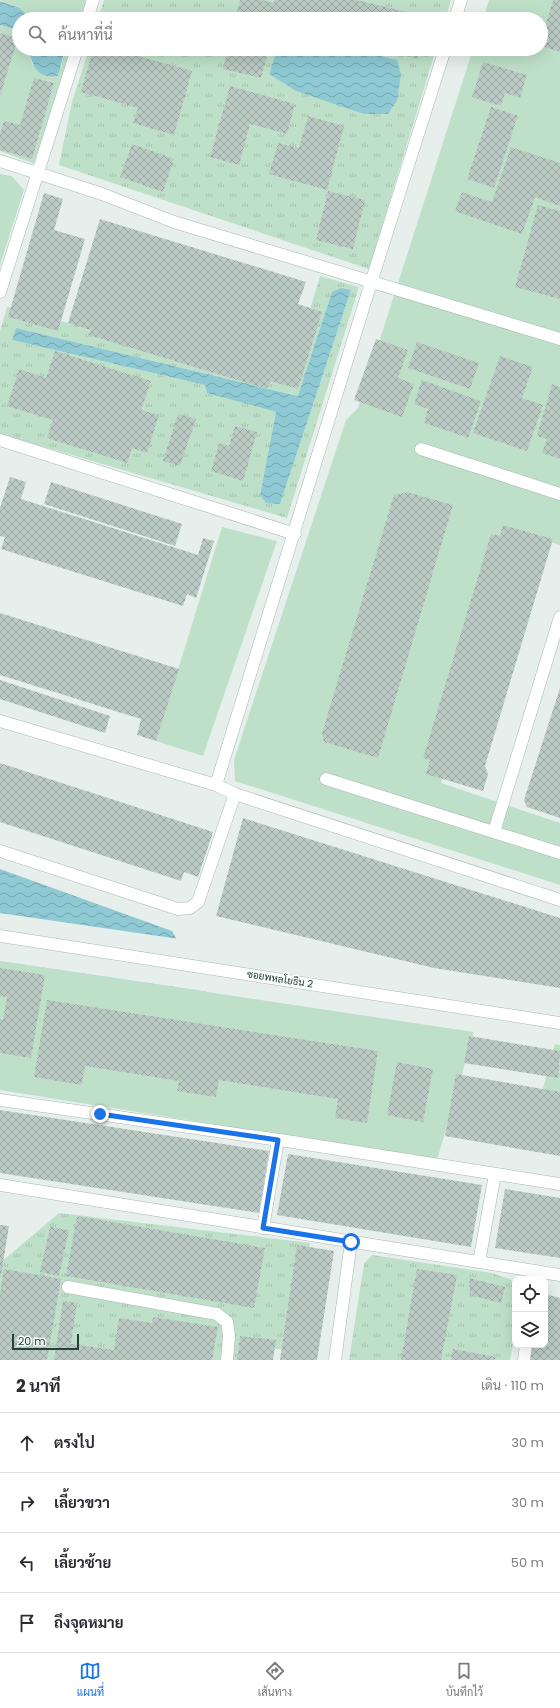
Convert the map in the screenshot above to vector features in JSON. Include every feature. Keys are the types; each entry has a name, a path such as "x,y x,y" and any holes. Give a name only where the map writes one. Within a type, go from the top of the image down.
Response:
{"street":[{"path":"89,12 93,0"},
{"path":"457,12 461,0"},
{"path":"0,292 75,56"},
{"path":"216,785 295,534 371,282 443,56"},
{"path":"0,161 102,194 174,222 560,339"},
{"path":"0,440 295,534"},
{"path":"420,449 560,494"},
{"path":"494,832 560,617"},
{"path":"0,721 216,785 235,794 560,900"},
{"path":"326,779 560,853"},
{"path":"0,851 178,909 190,908 198,902 235,794"},
{"name":"ซอยพหลโยธิน 2","path":"0,936 560,1023"},
{"path":"0,1100 278,1140 560,1184"},
{"path":"263,1228 278,1140"},
{"path":"479,1262 495,1174"},
{"path":"0,1185 479,1262 538,1275 560,1275"},
{"path":"335,1360 351,1242"},
{"path":"68,1288 217,1314 227,1322 229,1336 227,1360"},
{"path":"524,1360 526,1348"}],"green space":[{"path":"0,0 86,0 82,12 24,12 20,8"},
{"path":"104,0 451,0 447,12 100,12"},
{"path":"489,0 560,0 560,545 525,534 441,783 560,823 560,885 235,781 234,760 346,420 358,408 471,56 548,56 548,12 485,12"},
{"path":"0,25 12,29 12,56 30,56 32,65 61,68 64,56 69,56 35,164 0,151"},
{"path":"87,56 275,56 269,74 364,114 388,114 397,101 397,61 378,56 434,56 369,269 59,165 72,102"},
{"path":"0,174 12,176 24,190 0,265"},
{"path":"320,276 359,287 287,518 0,434 0,331 7,307 289,380","holes":["351,290 280,504 260,495 276,412 207,393 205,385 12,340 16,328 299,396 332,292"]},
{"path":"222,527 277,541 203,756 156,741"},
{"path":"0,961 474,1032 437,1160 0,1090"},
{"path":"555,1044 560,1045 560,1098 541,1096"},
{"path":"59,1213 310,1243 301,1349 243,1349 240,1360 23,1360 0,1291 0,1263"},
{"path":"372,1255 492,1273 512,1280 512,1348 510,1360 349,1360 364,1264"}],"water":[{"path":"0,1 20,8 24,12 12,12 12,28 0,25"},
{"path":"30,56 63,56 58,76 45,75 41,73 34,66"},
{"path":"275,56 380,56 397,60 401,75 397,101 388,114 364,114 296,91 269,74"},
{"path":"341,288 351,290 280,504 266,503 260,495 276,412 207,393 205,385 12,340 16,328 298,396 332,292"},
{"path":"0,869 172,931 207,992 0,961"}],"pier":[{"path":"0,913 179,939 209,992 0,961"}],"building":[{"path":"240,0 262,0 274,3 274,0 357,0 406,12 237,12"},
{"path":"553,0 560,0 560,52 548,48 548,17"},
{"path":"0,33 12,36 12,56 0,96"},
{"path":"91,56 138,56 192,71 174,135 133,123 138,108 81,92"},
{"path":"226,56 267,56 261,78 223,69"},
{"path":"406,56 418,56 417,59"},
{"path":"483,62 527,75 520,98 505,93 501,106 472,97"},
{"path":"34,78 54,83 32,159 0,150 0,134 4,121 20,125"},
{"path":"230,86 295,104 287,134 250,124 239,165 210,157"},
{"path":"491,107 518,116 494,188 467,179"},
{"path":"308,116 344,126 327,190 269,174 278,143 299,148"},
{"path":"132,144 174,159 163,192 120,177"},
{"path":"511,147 560,163 560,206 535,197 522,234 455,211 462,192 492,202"},
{"path":"328,191 365,200 353,249 316,240"},
{"path":"44,193 63,199 54,230 85,239 58,331 8,317"},
{"path":"538,205 560,211 560,299 515,287"},
{"path":"100,219 306,282 298,304 322,312 298,389 270,381 267,389 89,335 91,330 68,323"},
{"path":"376,339 408,350 398,378 414,384 402,417 354,400"},
{"path":"417,342 479,363 470,389 408,368"},
{"path":"55,351 151,381 141,410 159,415 147,453 132,448 127,463 47,438 53,420 7,406 19,369 46,378"},
{"path":"500,356 533,367 522,398 543,405 527,451 473,433"},
{"path":"422,380 481,401 468,438 424,423 428,409 414,404"},
{"path":"552,384 560,387 560,459 542,453 547,439 537,436"},
{"path":"178,414 196,419 180,466 163,461"},
{"path":"235,426 257,432 243,481 211,471 219,444 229,446"},
{"path":"10,477 26,482 21,499 198,555 203,538 214,541 196,598 187,594 183,606 1,549 5,537 0,536 0,508"},
{"path":"51,482 182,524 175,546 44,504"},
{"path":"407,492 453,505 378,758 324,742 322,733 394,495"},
{"path":"503,525 553,539 485,766 488,774 483,791 426,774 430,760 423,758 491,534 500,536"},
{"path":"0,613 179,669 156,741 137,735 141,719 0,675"},
{"path":"0,680 110,716 105,733 0,699"},
{"path":"560,688 560,818 527,807 524,800"},
{"path":"0,763 213,832 198,877 184,872 181,881 0,822"},
{"path":"243,818 560,918 560,988 434,968 216,916"},
{"path":"0,968 45,975 31,1058 0,1053 0,1019 3,1020 7,997 0,996"},
{"path":"47,1000 378,1051 367,1123 335,1118 338,1099 219,1080 216,1097 177,1091 179,1081 85,1066 82,1085 34,1077"},
{"path":"469,1036 560,1051 558,1078 464,1063"},
{"path":"397,1062 433,1069 423,1122 387,1115"},
{"path":"456,1074 560,1092 560,1156 445,1136"},
{"path":"0,1110 269,1151 259,1213 0,1173"},
{"path":"288,1154 482,1185 471,1247 277,1215"},
{"path":"505,1189 560,1198 560,1258 495,1248"},
{"path":"77,1216 265,1248 254,1308 66,1276"},
{"path":"0,1225 9,1226 1,1275 0,1275"},
{"path":"50,1227 69,1230 59,1276 40,1272"},
{"path":"297,1245 334,1251 317,1360 280,1360"},
{"path":"4,1269 61,1279 47,1360 0,1360 0,1293"},
{"path":"417,1269 457,1275 441,1360 401,1360"},
{"path":"469,1278 505,1287 501,1303 470,1295"},
{"path":"548,1295 560,1298 560,1360 528,1360 530,1348 548,1348"},
{"path":"63,1301 77,1303 71,1344 114,1350 119,1318 152,1323 153,1317 218,1327 212,1360 54,1360"},
{"path":"240,1336 276,1340 273,1360 237,1360"},
{"path":"453,1349 496,1357 495,1360 451,1360"}],"route":[{"path":"100,1114 278,1140 263,1228 351,1242"}]}
